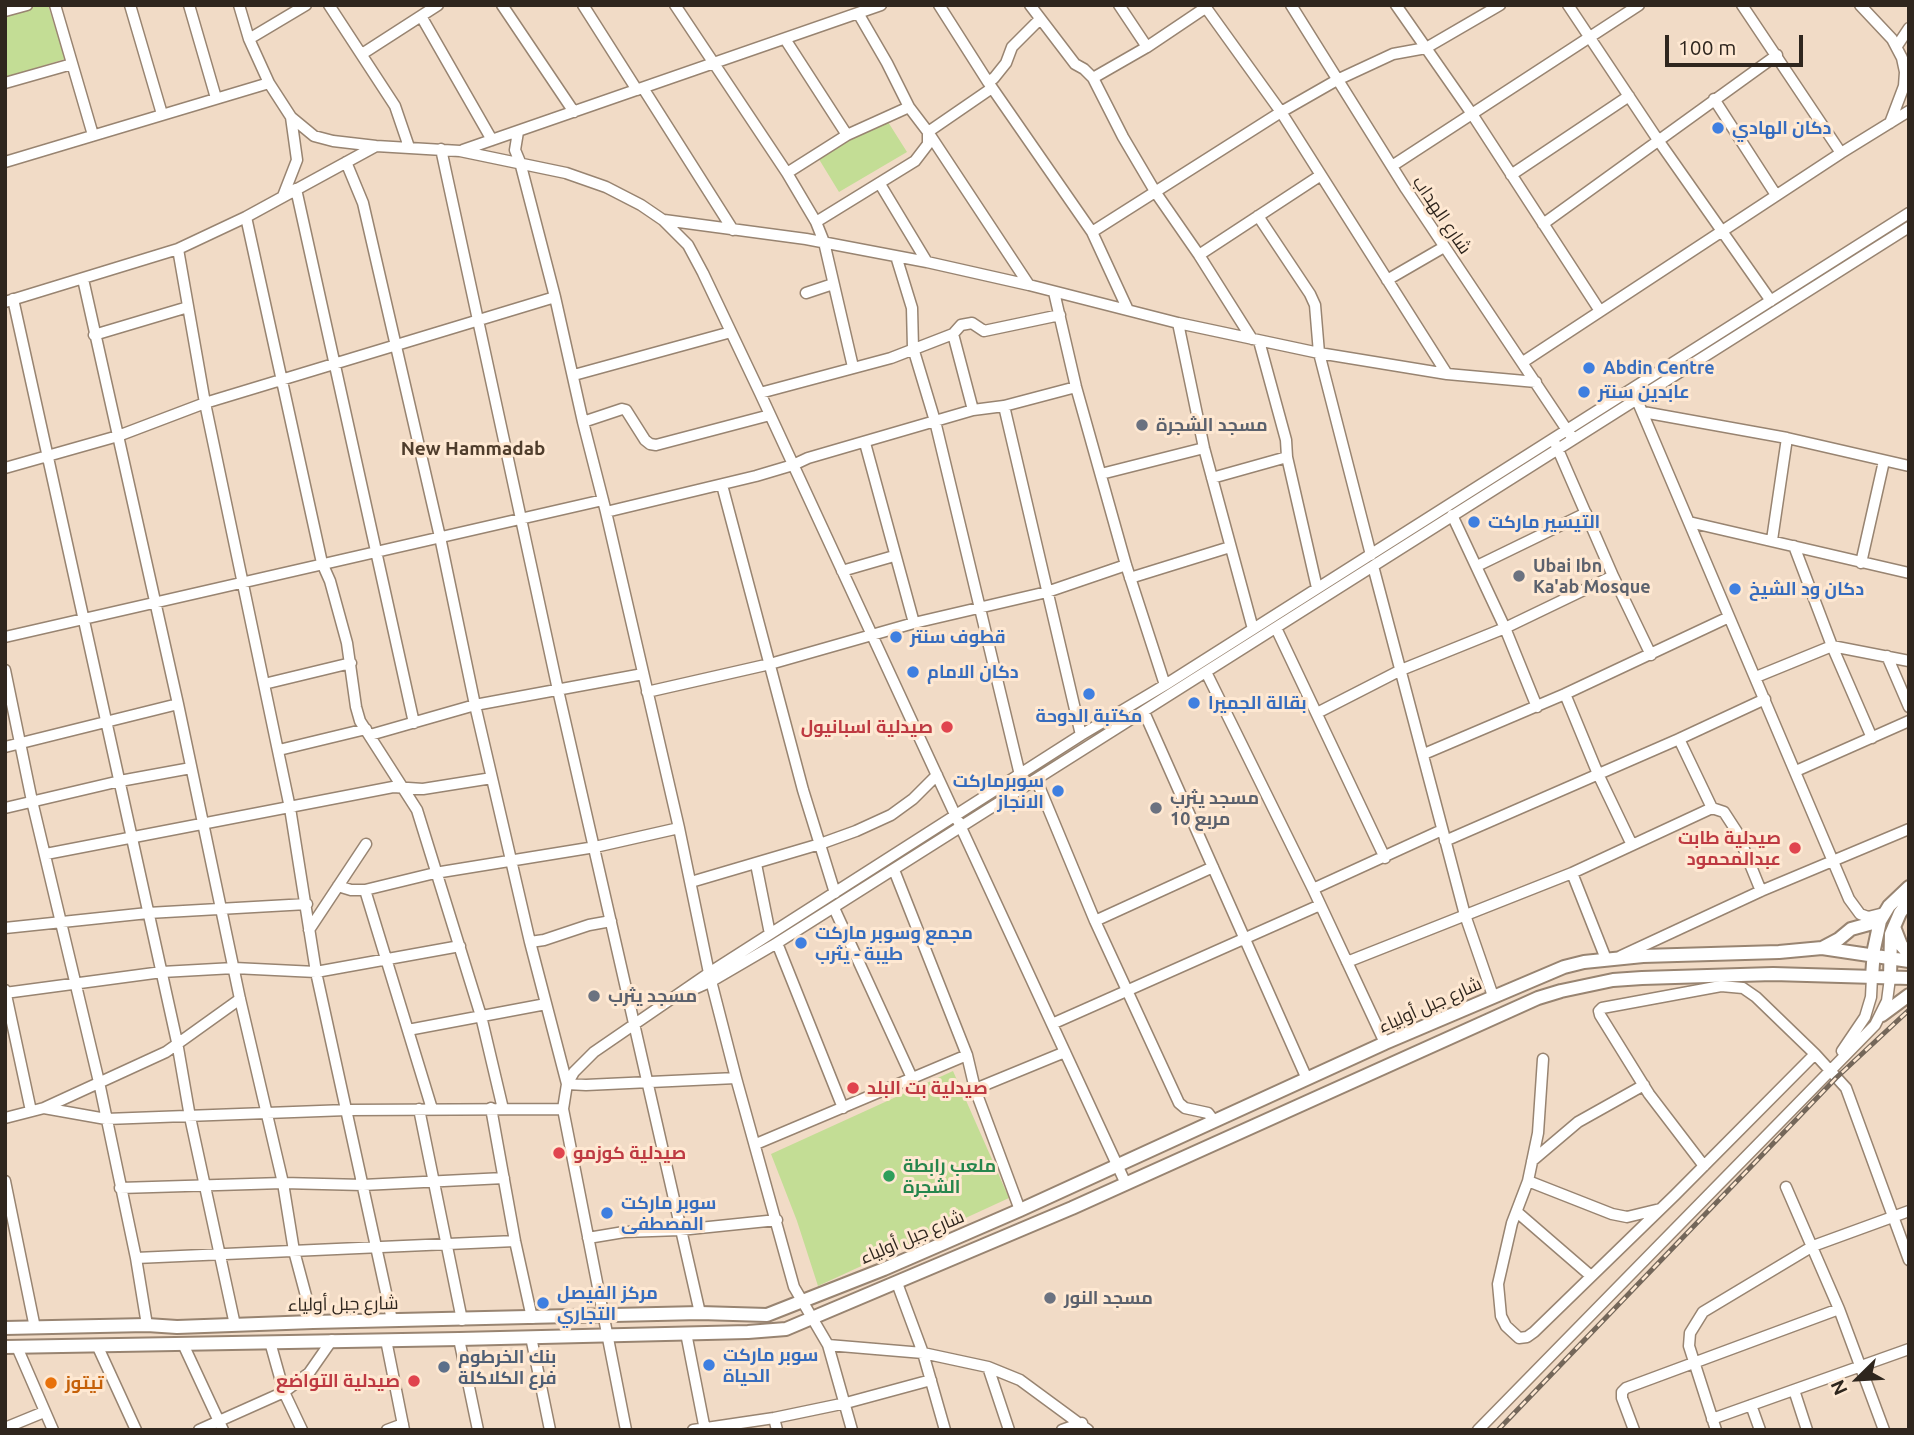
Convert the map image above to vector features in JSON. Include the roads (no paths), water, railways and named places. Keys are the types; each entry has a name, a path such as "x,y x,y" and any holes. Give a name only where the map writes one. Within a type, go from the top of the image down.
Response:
{"main road":[{"path":"1822,948 1851,929 1882,917 1909,887"},
{"path":"1889,978 1891,934 1894,924 1909,901"},
{"path":"1872,977 1873,954 1882,917"},
{"path":"1894,924 1895,933 1909,954"},
{"name":"شارع جبل أولياء","path":"5,1328 147,1325 177,1327 700,1313 767,1315 1020,1210 1385,1044 1564,967 1643,956 1822,948 1891,956 1909,961"},
{"name":"شارع جبل أولياء","path":"11,1347 459,1339 786,1329 1126,1184 1561,990 1642,978 1773,974 1909,978"},
{"path":"1882,1015 1909,995"}],"street":[{"path":"5,11 27,5"},
{"path":"55,5 93,135"},
{"path":"130,5 162,114"},
{"path":"189,5 216,98"},
{"path":"239,5 249,39 269,83 291,117 301,127 324,140 460,151 566,173 606,187 641,205 663,220 694,254 1126,1184"},
{"path":"249,39 306,5"},
{"path":"329,5 395,106 409,147"},
{"path":"362,54 438,5"},
{"path":"502,5 574,112"},
{"path":"583,5 733,230"},
{"path":"675,5 787,173 816,222 824,242 853,368"},
{"path":"840,5 845,17"},
{"path":"460,151 881,5"},
{"path":"939,5 990,85 1092,232 1128,310"},
{"path":"1030,5 1075,64 1093,78 1156,193 1256,340 1286,440 1287,457 1317,588"},
{"path":"1119,5 1147,47"},
{"name":"شارع الهداب","path":"1291,5 1444,247 1571,435"},
{"path":"1396,5 1472,114 1600,310"},
{"path":"1092,232 1281,112 1337,80 1393,54 1426,48 1483,10 1500,5"},
{"path":"1568,5 1771,301"},
{"path":"1392,166 1639,5"},
{"path":"1742,5 1841,153"},
{"path":"1860,5 1897,46 1904,65 1905,79 1890,122"},
{"path":"1093,78 1147,47 1204,6 1281,112 1447,374"},
{"path":"858,13 909,107 1029,285"},
{"path":"421,16 492,140"},
{"path":"928,132 990,85 1006,64 1012,47 1040,19"},
{"path":"1897,46 1909,28"},
{"path":"785,40 847,135"},
{"path":"1543,224 1777,55"},
{"path":"5,83 72,64"},
{"path":"5,162 269,83"},
{"path":"1511,175 1629,96"},
{"path":"1714,99 1776,195"},
{"path":"787,173 847,135 909,107"},
{"path":"1523,362 1909,111"},
{"path":"283,196 297,160 291,117"},
{"path":"518,132 515,150 574,375 736,1078 794,1287 828,1345 852,1430"},
{"path":"816,222 915,161 928,144 928,132"},
{"path":"235,1325 107,720 48,456 9,301 178,249 246,217 376,146"},
{"path":"441,149 558,690 700,1313"},
{"path":"346,162 363,203 440,537 475,705 530,942 567,1084 564,1109 626,1430"},
{"path":"1199,255 1321,175"},
{"path":"880,184 927,262"},
{"path":"296,189 414,723"},
{"path":"1635,394 1771,301 1909,213"},
{"path":"1258,216 1310,293 1317,314 1319,353 1372,560 1465,915 1493,996"},
{"path":"246,217 322,564 335,597 351,663 356,707 368,732 417,810 481,1016 503,1108"},
{"path":"663,220 824,242 927,262 1178,323 1319,353 1447,374 1536,382"},
{"path":"567,1084 574,1072 594,1052 684,992 774,939 834,908 1276,628 1372,560 1635,394 1909,227"},
{"path":"1387,280 1444,247"},
{"path":"178,249 205,403 279,750 307,904 316,972 392,1320"},
{"path":"896,256 912,308 913,348 935,421 1020,775"},
{"path":"83,279 204,823 233,968 283,1183 293,1251 313,1322"},
{"path":"806,293 833,284"},
{"path":"1054,292 1076,387 1126,565 1165,685"},
{"path":"5,468 118,436 205,403 555,297"},
{"path":"94,335 188,307"},
{"path":"760,393 891,358 953,334 961,325 972,323 984,331 1060,315"},
{"path":"1178,323 1204,448 1253,629"},
{"path":"574,375 731,332"},
{"path":"953,334 973,410"},
{"path":"606,512 722,485 973,410 1004,406 1076,387"},
{"path":"1635,394 1849,899 1860,914 1882,917"},
{"path":"1004,406 1081,736"},
{"path":"583,422 626,410 645,440 656,444 770,415"},
{"path":"1643,412 1787,438 1909,466"},
{"path":"1772,540 1787,438"},
{"path":"865,443 914,623"},
{"path":"1556,444 1651,655"},
{"path":"774,939 835,894 1081,736 1317,588 1452,515 1556,444"},
{"path":"1101,474 1204,448"},
{"path":"1212,478 1287,457"},
{"path":"1861,564 1884,461"},
{"path":"722,485 803,790 835,894"},
{"path":"5,637 603,500"},
{"path":"1477,566 1586,513"},
{"path":"1452,515 1505,628 1537,707"},
{"path":"1689,522 1909,573"},
{"path":"1130,578 1230,547"},
{"path":"1794,547 1832,646 1872,738"},
{"path":"842,571 894,556"},
{"path":"647,692 770,664 914,623 1048,592 1126,565"},
{"path":"1317,713 1401,670 1505,628 1614,576"},
{"path":"1424,754 1537,707 1729,617"},
{"path":"1276,628 1385,858"},
{"path":"1756,677 1832,646 1909,661"},
{"path":"1887,656 1909,707"},
{"path":"264,684 351,663"},
{"path":"5,670 32,801 99,1082 136,1258 147,1325"},
{"path":"1206,672 1313,888 1385,1044"},
{"path":"279,750 414,723 475,705 643,674"},
{"path":"1565,694 1598,774 1632,845"},
{"path":"1313,888 1598,774 1765,699"},
{"path":"5,747 178,704"},
{"path":"1143,712 1307,1079"},
{"path":"1796,771 1909,721"},
{"path":"1679,739 1712,808"},
{"path":"5,808 120,781 191,768"},
{"path":"691,881 820,844 891,815 913,799 937,775"},
{"path":"46,854 404,787 423,789 492,778"},
{"path":"1036,779 1096,921 1179,1103 1185,1108 1208,1113 1214,1121"},
{"path":"1347,962 1572,873 1712,808 1724,812 1737,832 1761,891"},
{"path":"338,886 365,890 435,873 595,847 679,828"},
{"path":"1572,873 1609,960 1761,891 1909,830"},
{"path":"309,931 366,844"},
{"path":"756,864 774,939 843,1108"},
{"path":"1096,921 1213,867"},
{"path":"894,870 967,1055 975,1089 1020,1210"},
{"path":"365,890 432,1109"},
{"path":"5,928 148,914 307,904"},
{"path":"1052,1024 1321,905"},
{"path":"834,908 912,1078"},
{"path":"530,942 611,921"},
{"path":"31,1111 5,992 162,972 233,968 316,972 460,946"},
{"path":"1831,1068 1865,1017 1871,997 1872,977"},
{"path":"1478,1430 1866,1034 1882,1015 1887,1001 1889,978"},
{"path":"1704,1166 1644,1085 1600,1015 1602,1008 1732,986 1743,988 1756,997 1831,1068 1846,1088 1909,1261"},
{"path":"5,1118 44,1108 166,1052 240,999"},
{"path":"408,1030 546,1004"},
{"path":"975,1089 1065,1052"},
{"path":"1544,1059 1542,1111 1532,1162 1498,1284 1501,1316 1511,1333 1519,1338 1534,1332 1815,1054"},
{"path":"756,1144 967,1055"},
{"path":"567,1084 736,1078"},
{"path":"1532,1162 1578,1122 1644,1085"},
{"path":"44,1108 106,1119 419,1109 564,1109"},
{"path":"491,1108 532,1318"},
{"path":"419,1109 462,1320"},
{"path":"120,1188 283,1183 363,1185 504,1178"},
{"path":"5,1181 35,1328"},
{"path":"1528,1181 1612,1214 1627,1217 1661,1209"},
{"path":"1786,1187 1839,1309 1884,1430"},
{"path":"1716,1430 1689,1346 1690,1333 1703,1312 1813,1246 1909,1211"},
{"path":"1517,1212 1591,1276"},
{"path":"589,1238 624,1232 680,1230 777,1220"},
{"path":"136,1258 515,1241"},
{"path":"897,1283 923,1353 945,1430"},
{"path":"1634,1430 1622,1398 1622,1392 1626,1388 1839,1309"},
{"path":"686,1333 701,1429 846,1403 930,1380"},
{"path":"531,1337 550,1430"},
{"path":"459,1339 478,1430"},
{"path":"199,1430 221,1425 284,1392 309,1373 332,1340"},
{"path":"386,1340 403,1427 387,1430"},
{"path":"270,1342 284,1392 302,1430"},
{"path":"183,1344 221,1425"},
{"path":"97,1345 136,1430"},
{"path":"828,1345 923,1353 988,1367 1020,1380 1085,1427"},
{"path":"11,1347 53,1430"},
{"path":"1712,1419 1909,1349"},
{"path":"988,1367 1009,1430"},
{"path":"1794,1390 1807,1430"},
{"path":"1751,1405 1760,1430"},
{"path":"5,1428 44,1412"},
{"path":"774,1418 777,1430"},
{"path":"1062,1430 1085,1427"}],"railway":[{"path":"1498,1430 1836,1078 1909,1010"}],"place":[{"name":"دكان الهادي","path":"1718,128"},
{"name":"Abdin Centre","path":"1589,368"},
{"name":"عابدين سنتر","path":"1584,392"},
{"name":"مسجد الشجرة","path":"1142,425"},
{"name":"التيسير ماركت","path":"1474,522"},
{"name":"Ubai Ibn Ka'ab Mosque","path":"1519,576"},
{"name":"دكان ود الشيخ","path":"1735,589"},
{"name":"قطوف سنتر","path":"896,637"},
{"name":"دكان الامام","path":"913,672"},
{"name":"مكتبة الدوحة","path":"1089,694"},
{"name":"بقالة الجميرا","path":"1194,703"},
{"name":"صيدلية اسبانيول","path":"947,727"},
{"name":"سوبرماركت الانجاز","path":"1058,791"},
{"name":"مسجد يثرب مربع 10","path":"1156,808"},
{"name":"صيدلية طابت عبدالمحمود","path":"1795,848"},
{"name":"مجمع وسوبر ماركت طيبة - يثرب","path":"801,943"},
{"name":"مسجد يثرب","path":"594,996"},
{"name":"صيدلية بت البلد","path":"853,1088"},
{"name":"صيدلية كوزمو","path":"559,1153"},
{"name":"ملعب رابطة الشجرة","path":"889,1176"},
{"name":"سوبر ماركت المصطفى","path":"607,1213"},
{"name":"مسجد النور","path":"1050,1298"},
{"name":"مركز الفيصل التجاري","path":"543,1303"},
{"name":"سوبر ماركت الحياة","path":"709,1365"},
{"name":"بنك الخرطوم فرع الكلاكلة","path":"444,1367"},
{"name":"صيدلية التواضع","path":"414,1381"},
{"name":"تيتوز","path":"51,1383"}],"district":[{"name":"New Hammadab","path":"473,449"}]}
